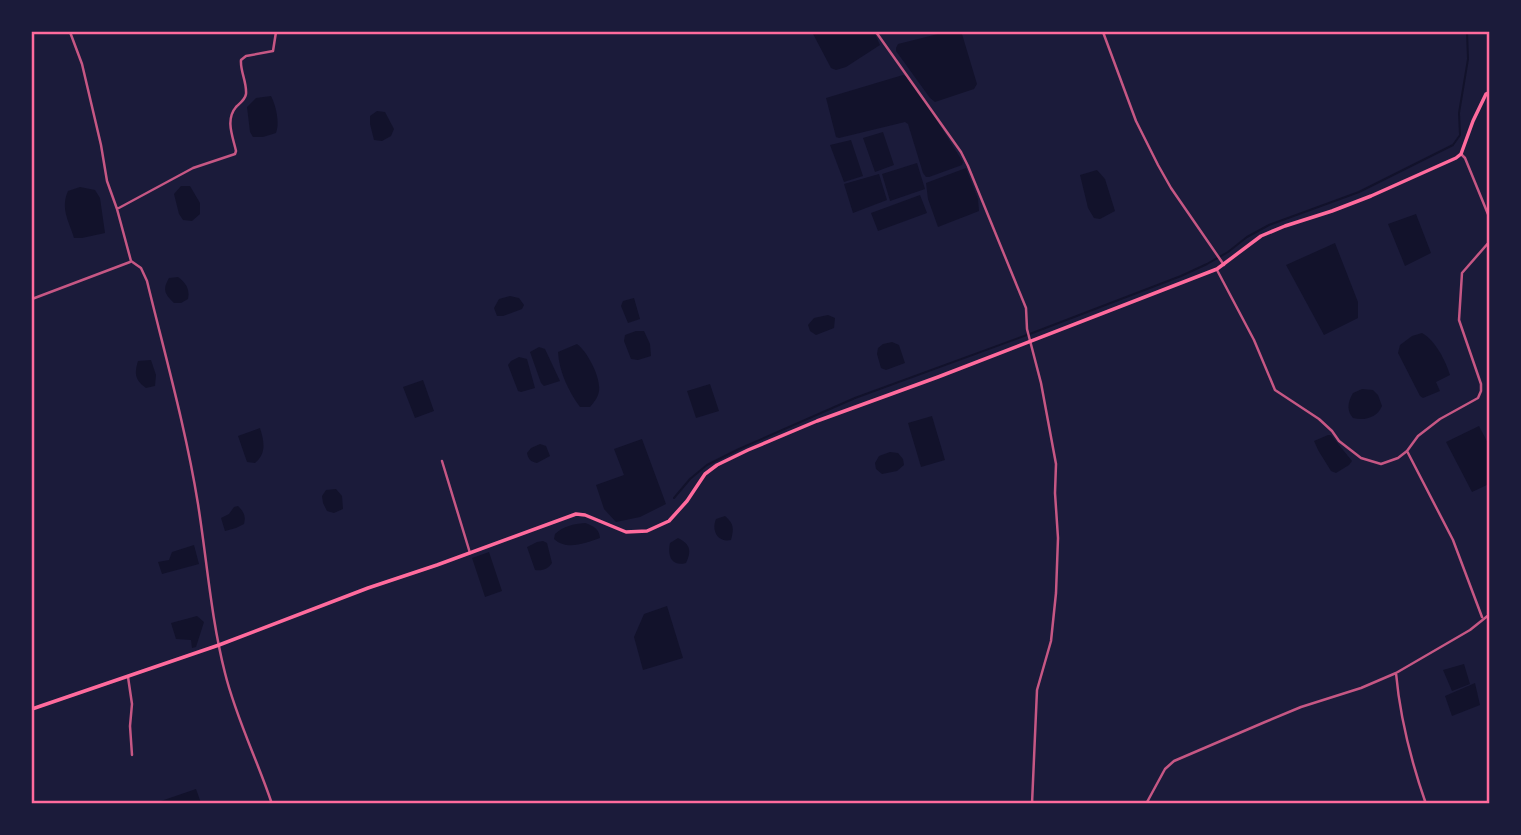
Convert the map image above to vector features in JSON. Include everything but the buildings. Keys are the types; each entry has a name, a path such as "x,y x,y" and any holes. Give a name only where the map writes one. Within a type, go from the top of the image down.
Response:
{"main road":[{"path":"32,709 219,645 368,588 576,514 585,515 626,532 647,531 669,520 687,501 705,474 717,464 817,421 1217,269 1261,236 1371,196 1457,158 1489,92"}],"street":[{"path":"70,32 88,88 107,181 131,261 141,268 146,281 186,439 219,645 236,712 271,803"},
{"path":"117,209 192,168 235,154 230,127 234,110 245,98 246,91 241,60 246,56 273,51 276,32"},
{"path":"876,32 961,152 1026,308 1029,341 1041,383 1056,464 1058,538 1051,641 1037,690 1032,803"},
{"path":"1103,32 1136,121 1158,165 1224,265"},
{"path":"1461,154 1489,219"},
{"path":"1217,269 1254,340 1275,390 1319,419 1339,441 1361,458 1381,464 1407,452 1418,436 1440,419 1478,398 1481,384 1459,320 1462,273 1489,242"},
{"path":"32,299 131,261"},
{"path":"1407,452 1453,540 1483,619"},
{"path":"442,461 470,553"},
{"path":"1146,803 1165,769 1174,761 1301,707 1361,688 1396,673 1470,631 1489,614"},
{"path":"1396,673 1401,719 1426,803"},
{"path":"128,677 132,704 132,755"}],"shaded area":[{"path":"812,32 874,32 880,45 846,67 836,70 831,68"},
{"path":"946,32 962,34 977,84 974,89 935,102 896,48 898,44"},
{"path":"903,75 929,108 963,162 962,165 926,177 905,122 836,137 826,98"},
{"path":"271,96 277,114 276,133 253,137 247,107 256,98"},
{"path":"377,111 385,112 394,129 391,136 382,141 374,140 370,124 370,116"},
{"path":"883,132 894,165 875,172 863,138"},
{"path":"851,140 863,176 844,182 830,145"},
{"path":"917,163 925,189 890,201 882,174"},
{"path":"966,168 978,199 979,211 938,227 928,199 926,183"},
{"path":"1097,170 1105,179 1115,211 1100,219 1094,218 1088,208 1080,175"},
{"path":"879,174 887,200 853,213 844,184"},
{"path":"181,186 190,186 200,203 200,214 192,221 183,220 179,214 174,194"},
{"path":"80,187 95,190 100,198 105,233 74,238 65,204 68,191"},
{"path":"920,195 927,213 878,231 871,213"},
{"path":"1416,214 1431,253 1405,266 1388,224"},
{"path":"1335,243 1358,302 1358,318 1324,335 1286,265"},
{"path":"178,277 187,286 188,299 174,303 165,289 169,278"},
{"path":"510,296 519,298 524,305 522,309 497,316 494,308 499,299"},
{"path":"634,298 640,319 628,323 621,306 623,301"},
{"path":"828,315 835,318 834,328 816,335 810,331 808,325 814,318"},
{"path":"644,331 650,344 651,356 631,359 624,341 625,335"},
{"path":"1422,333 1439,351 1450,375 1436,382 1440,391 1423,398 1398,353 1400,345 1412,336"},
{"path":"892,342 899,345 905,363 886,370 881,368 878,348"},
{"path":"577,344 589,359 598,379 596,400 590,407 580,407 568,388 560,367 558,352"},
{"path":"539,347 545,349 560,381 544,386 541,383 530,352"},
{"path":"519,357 527,359 535,388 521,392 518,391 508,365"},
{"path":"151,360 156,375 155,386 146,388 136,376 136,370 138,361"},
{"path":"423,380 434,411 415,418 403,387"},
{"path":"710,384 719,411 696,418 687,391"},
{"path":"1362,389 1373,390 1382,406 1370,418 1353,418 1348,406 1353,393"},
{"path":"932,416 945,460 921,467 908,423"},
{"path":"1479,426 1489,445 1489,484 1472,492 1446,442"},
{"path":"260,428 263,451 255,463 247,462 238,436"},
{"path":"1331,435 1352,461 1336,473 1331,471 1314,441"},
{"path":"642,439 666,504 640,517 616,522 604,509 596,485 624,475 614,449"},
{"path":"540,444 546,446 550,456 537,463 533,462 527,453"},
{"path":"890,452 898,453 904,465 897,471 882,474 876,469 875,463 879,456"},
{"path":"336,489 342,496 343,509 334,513 327,511 322,496 326,490"},
{"path":"238,506 244,514 244,524 225,531 221,518"},
{"path":"725,516 732,526 731,540 722,540 715,532 716,519"},
{"path":"585,523 597,530 600,538 570,545 554,539 555,534 562,529"},
{"path":"678,538 689,548 686,563 674,562 670,556 670,543"},
{"path":"543,541 547,543 552,563 545,569 535,570 527,547"},
{"path":"194,545 199,564 162,574 158,562 169,560 172,552"},
{"path":"489,552 502,591 485,597 472,558"},
{"path":"667,606 683,658 643,670 634,637 644,614"},
{"path":"197,616 204,622 196,647 192,648 191,640 176,639 171,623"},
{"path":"1464,664 1470,684 1452,691 1443,670"},
{"path":"1475,683 1480,705 1452,716 1445,696"},
{"path":"196,789 201,803 161,801"}],"waterway":[{"path":"674,498 690,479 707,465 739,449 855,398 1181,276 1228,252 1269,225 1359,192 1453,145 1460,135 1459,113 1468,59 1467,32"}]}
